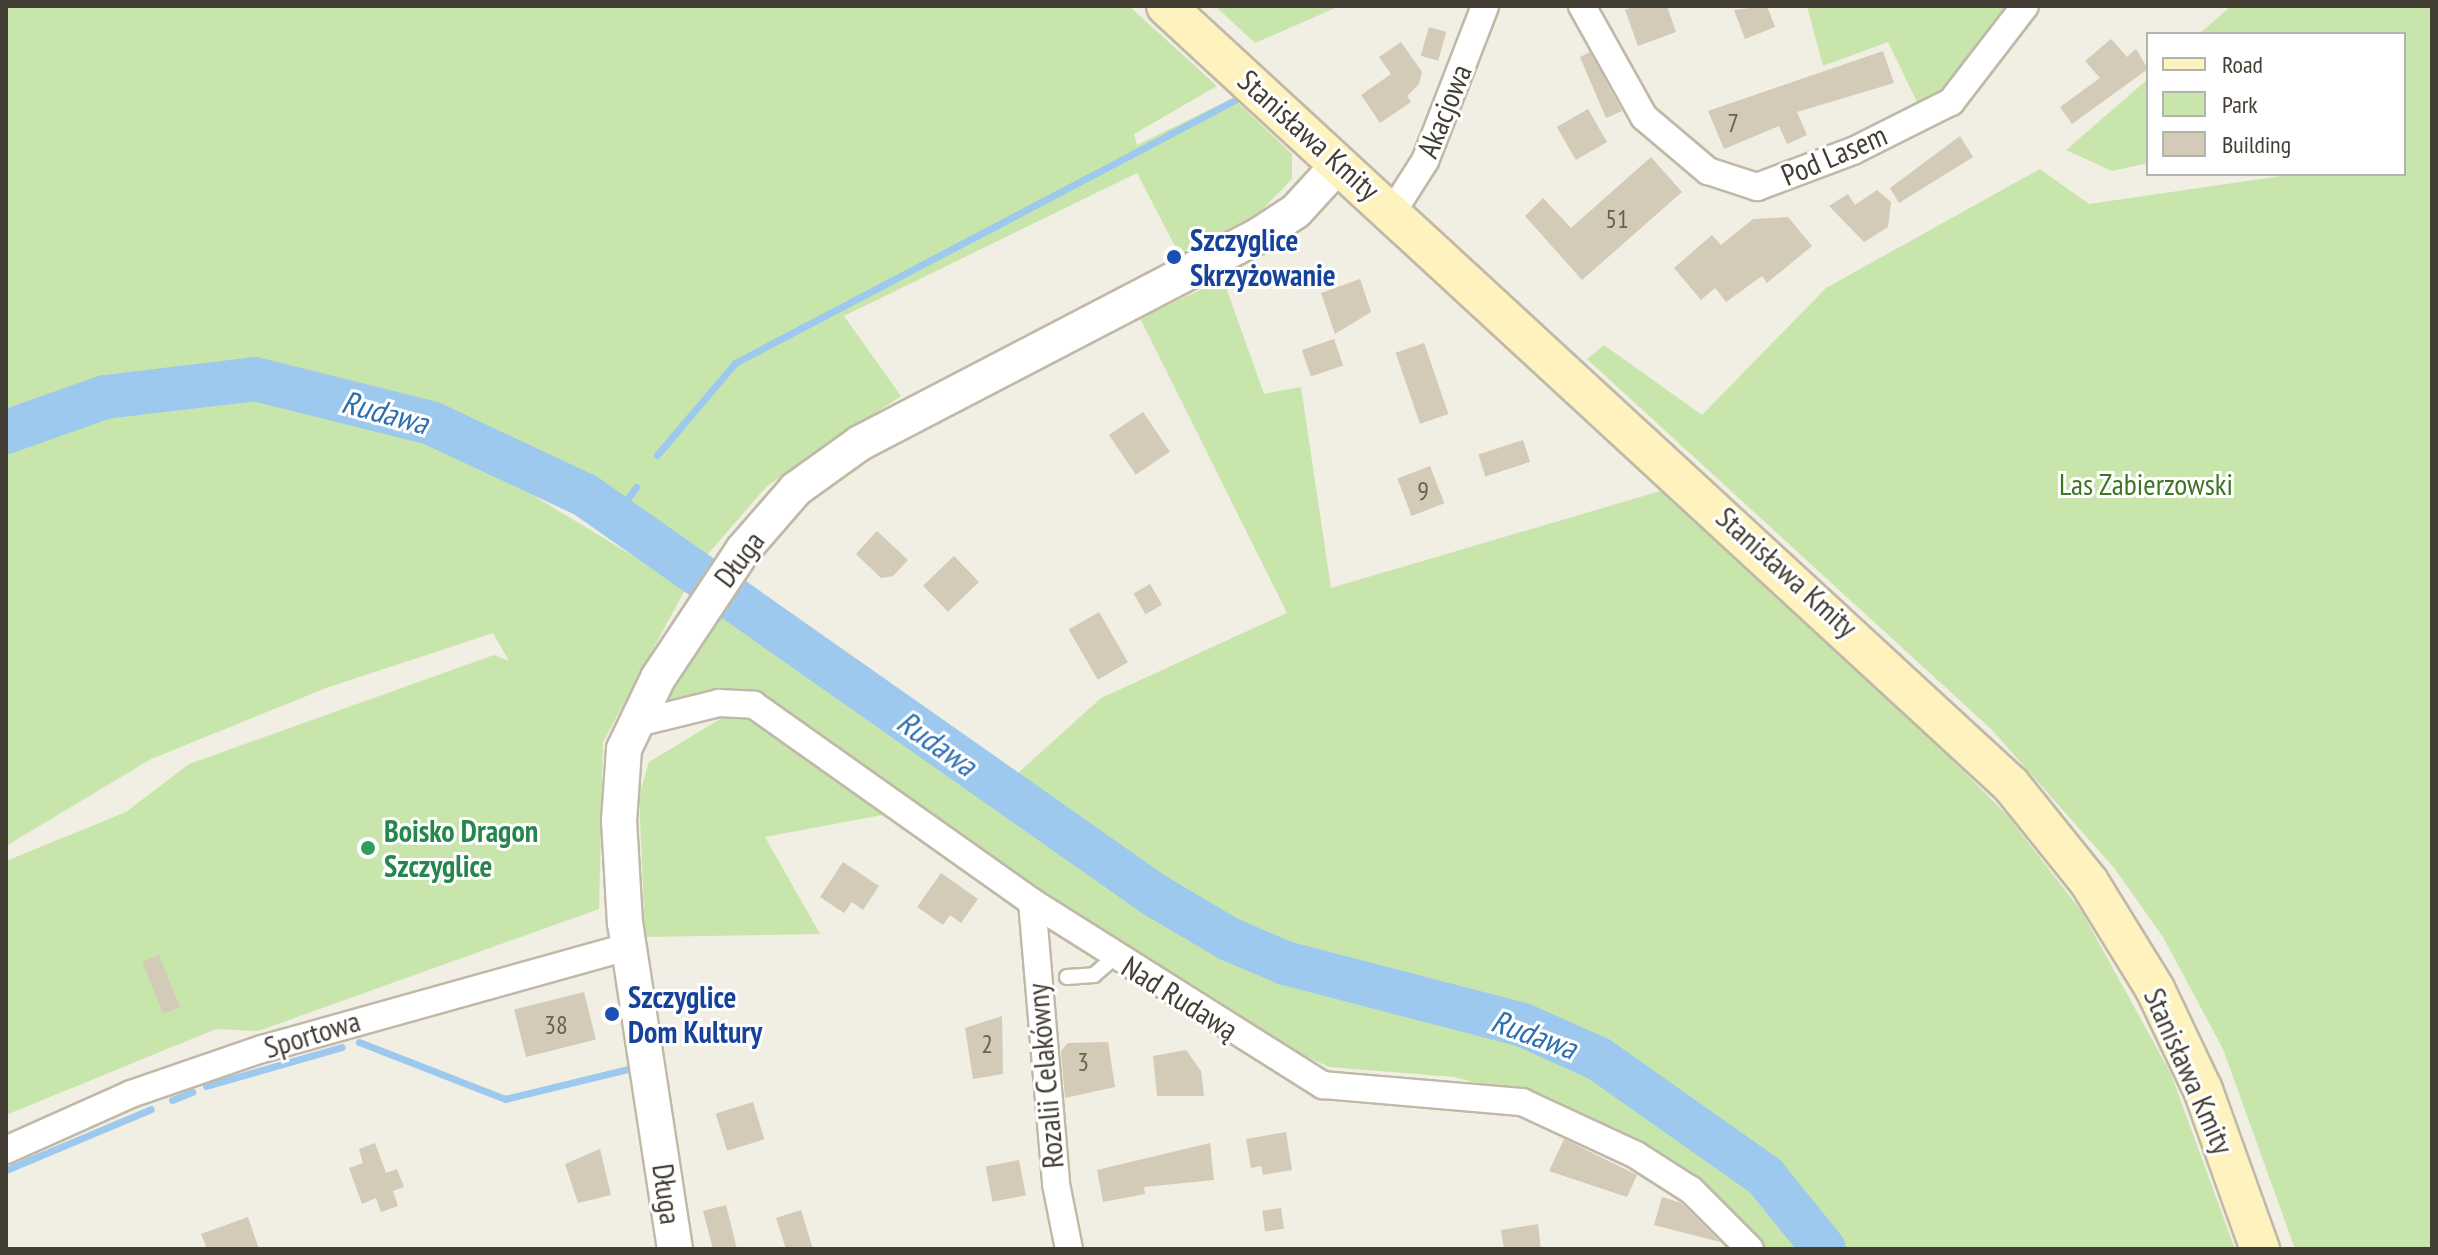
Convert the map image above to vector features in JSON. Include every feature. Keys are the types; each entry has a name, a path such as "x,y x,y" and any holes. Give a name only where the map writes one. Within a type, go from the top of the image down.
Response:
{"main road":[{"name":"Stanisława Kmity","path":"1166,6 1892,668 2029,805 2103,903 2167,1011 2260,1249"}],"street":[{"name":"Akacjowa","path":"1393,211 1425,161 1485,6"},
{"name":"Pod Lasem","path":"1582,6 1644,117 1708,171 1757,187 1853,151 1951,102 2025,6"},
{"name":"Długa","path":"675,1249 628,947 619,821 624,749 634,724 689,629 743,550 796,489 860,443 1258,236 1296,211 1339,164"},
{"name":"Nad Rudawą","path":"634,724 719,703 754,705 1032,902 1323,1085 1522,1102 1574,1124 1691,1190 1750,1249"},
{"name":"Rozalii Celakówny","path":"1032,902 1056,1184 1069,1249"},
{"name":"Sportowa","path":"6,1150 248,1054 628,947"}],"lane":[{"path":"1067,977 1094,975 1115,957"}],"green space":[{"path":"6,6 1129,6 1217,86 1134,134 1137,145 1233,98 1292,154 1292,179 1257,215 1179,254 1137,173 844,316 901,396 767,486 700,563 443,414 379,393 262,371 201,369 146,377 6,419"},
{"path":"1215,6 1340,6 1255,43"},
{"path":"1807,6 2011,6 1947,86 1917,102 1888,42 1823,66"},
{"name":"Las Zabierzowski","path":"2231,6 2432,6 2432,1249 2295,1249 2223,1049 2163,937 2115,869 1992,730 1587,359 1604,345 1702,415 1826,288 2040,169 2089,204 2281,176 2406,176 2406,32 2201,32"},
{"path":"2146,81 2146,163 2112,171 2066,150"},
{"path":"1223,279 1264,394 1301,387 1331,588 1664,490 1882,690 2007,815 2082,912 2171,1074 2235,1249 1759,1249 1532,1098 1454,1077 1329,1067 1255,1032 1134,960 764,703 672,706 665,696 742,585 1018,773 1101,698 1287,613 1140,318"},
{"path":"279,396 369,415 445,442 686,588 603,742 599,909 258,1031 216,1029 6,1115 6,861 126,812 189,764 494,655 509,661 493,633 326,688 151,759 6,846 6,444 157,402"},
{"path":"735,710 893,813 765,837 820,934 645,937 639,796 649,762"}],"building":[{"path":"1635,6 1667,6 1676,32 1638,46 1625,10"},
{"path":"1767,6 1775,27 1745,39 1734,10"},
{"path":"1429,27 1446,32 1438,61 1421,56"},
{"path":"2111,39 2127,57 2136,49 2146,70 2072,124 2060,107 2100,78 2085,61"},
{"path":"1401,42 1422,72 1419,84 1407,96 1411,102 1380,123 1361,95 1391,74 1379,57"},
{"path":"1883,51 1894,83 1797,112 1807,135 1787,144 1779,126 1724,149 1708,111"},
{"path":"1590,52 1622,111 1606,118 1580,57"},
{"path":"1588,109 1607,142 1576,160 1557,127"},
{"path":"1960,136 1973,157 1899,203 1890,188"},
{"path":"1651,157 1682,192 1582,280 1525,216 1543,198 1571,228"},
{"path":"1877,190 1891,202 1888,227 1864,242 1829,206 1848,194 1855,205"},
{"path":"1788,217 1812,246 1767,283 1762,276 1726,302 1715,288 1701,300 1674,268 1712,235 1721,245 1753,219"},
{"path":"1360,279 1371,312 1335,334 1321,293"},
{"path":"1334,339 1343,365 1311,377 1302,350"},
{"path":"1424,343 1448,414 1420,424 1396,353"},
{"path":"1143,412 1170,452 1136,475 1109,435"},
{"path":"1523,440 1530,462 1485,476 1478,455"},
{"path":"1430,466 1444,503 1412,516 1397,479"},
{"path":"877,531 908,560 893,576 881,578 856,554"},
{"path":"954,556 979,582 948,612 923,586"},
{"path":"1150,584 1162,605 1146,614 1134,594"},
{"path":"1099,612 1128,662 1098,680 1069,630"},
{"path":"843,862 879,886 863,910 852,902 844,913 820,897"},
{"path":"941,873 978,899 961,923 950,915 943,925 917,907"},
{"path":"159,955 180,1007 163,1014 142,962"},
{"path":"584,992 596,1040 526,1057 514,1009"},
{"path":"1002,1016 1003,1074 973,1079 965,1028"},
{"path":"1108,1042 1115,1087 1065,1098 1061,1051 1068,1043"},
{"path":"1186,1050 1201,1071 1204,1096 1157,1096 1153,1056"},
{"path":"753,1102 764,1139 727,1151 716,1113"},
{"path":"1286,1132 1292,1170 1263,1175 1261,1166 1251,1168 1246,1139"},
{"path":"1564,1139 1637,1175 1627,1197 1549,1171"},
{"path":"375,1143 386,1173 397,1169 404,1187 393,1191 398,1206 381,1212 376,1198 362,1204 349,1168 363,1163 359,1149"},
{"path":"1210,1143 1214,1180 1144,1187 1145,1194 1103,1202 1097,1170"},
{"path":"600,1149 611,1195 578,1203 565,1164"},
{"path":"1019,1160 1026,1195 992,1202 986,1166"},
{"path":"1662,1197 1681,1203 1720,1242 1654,1225"},
{"path":"726,1205 737,1249 713,1249 703,1211"},
{"path":"1281,1208 1284,1229 1265,1231 1262,1211"},
{"path":"801,1210 813,1249 786,1249 776,1218"},
{"path":"248,1217 259,1249 207,1249 201,1234"},
{"path":"1538,1224 1541,1249 1504,1249 1501,1230"}],"waterway":[{"path":"657,455 735,363 1235,100"},
{"name":"Rudawa","path":"6,432 105,397 255,379 431,423 585,495 1156,896 1229,939 1285,963 1523,1025 1599,1059 1765,1176 1824,1249"},
{"path":"615,516 636,487"},
{"path":"359,1042 505,1099 628,1069"},
{"path":"206,1086 342,1047"},
{"path":"172,1100 192,1092"},
{"path":"6,1170 151,1109"}],"place":[{"name":"Szczyglice Skrzyżowanie","path":"1174,257"},
{"name":"Boisko Dragon Szczyglice","path":"368,848"},
{"name":"Szczyglice Dom Kultury","path":"612,1014"}]}
